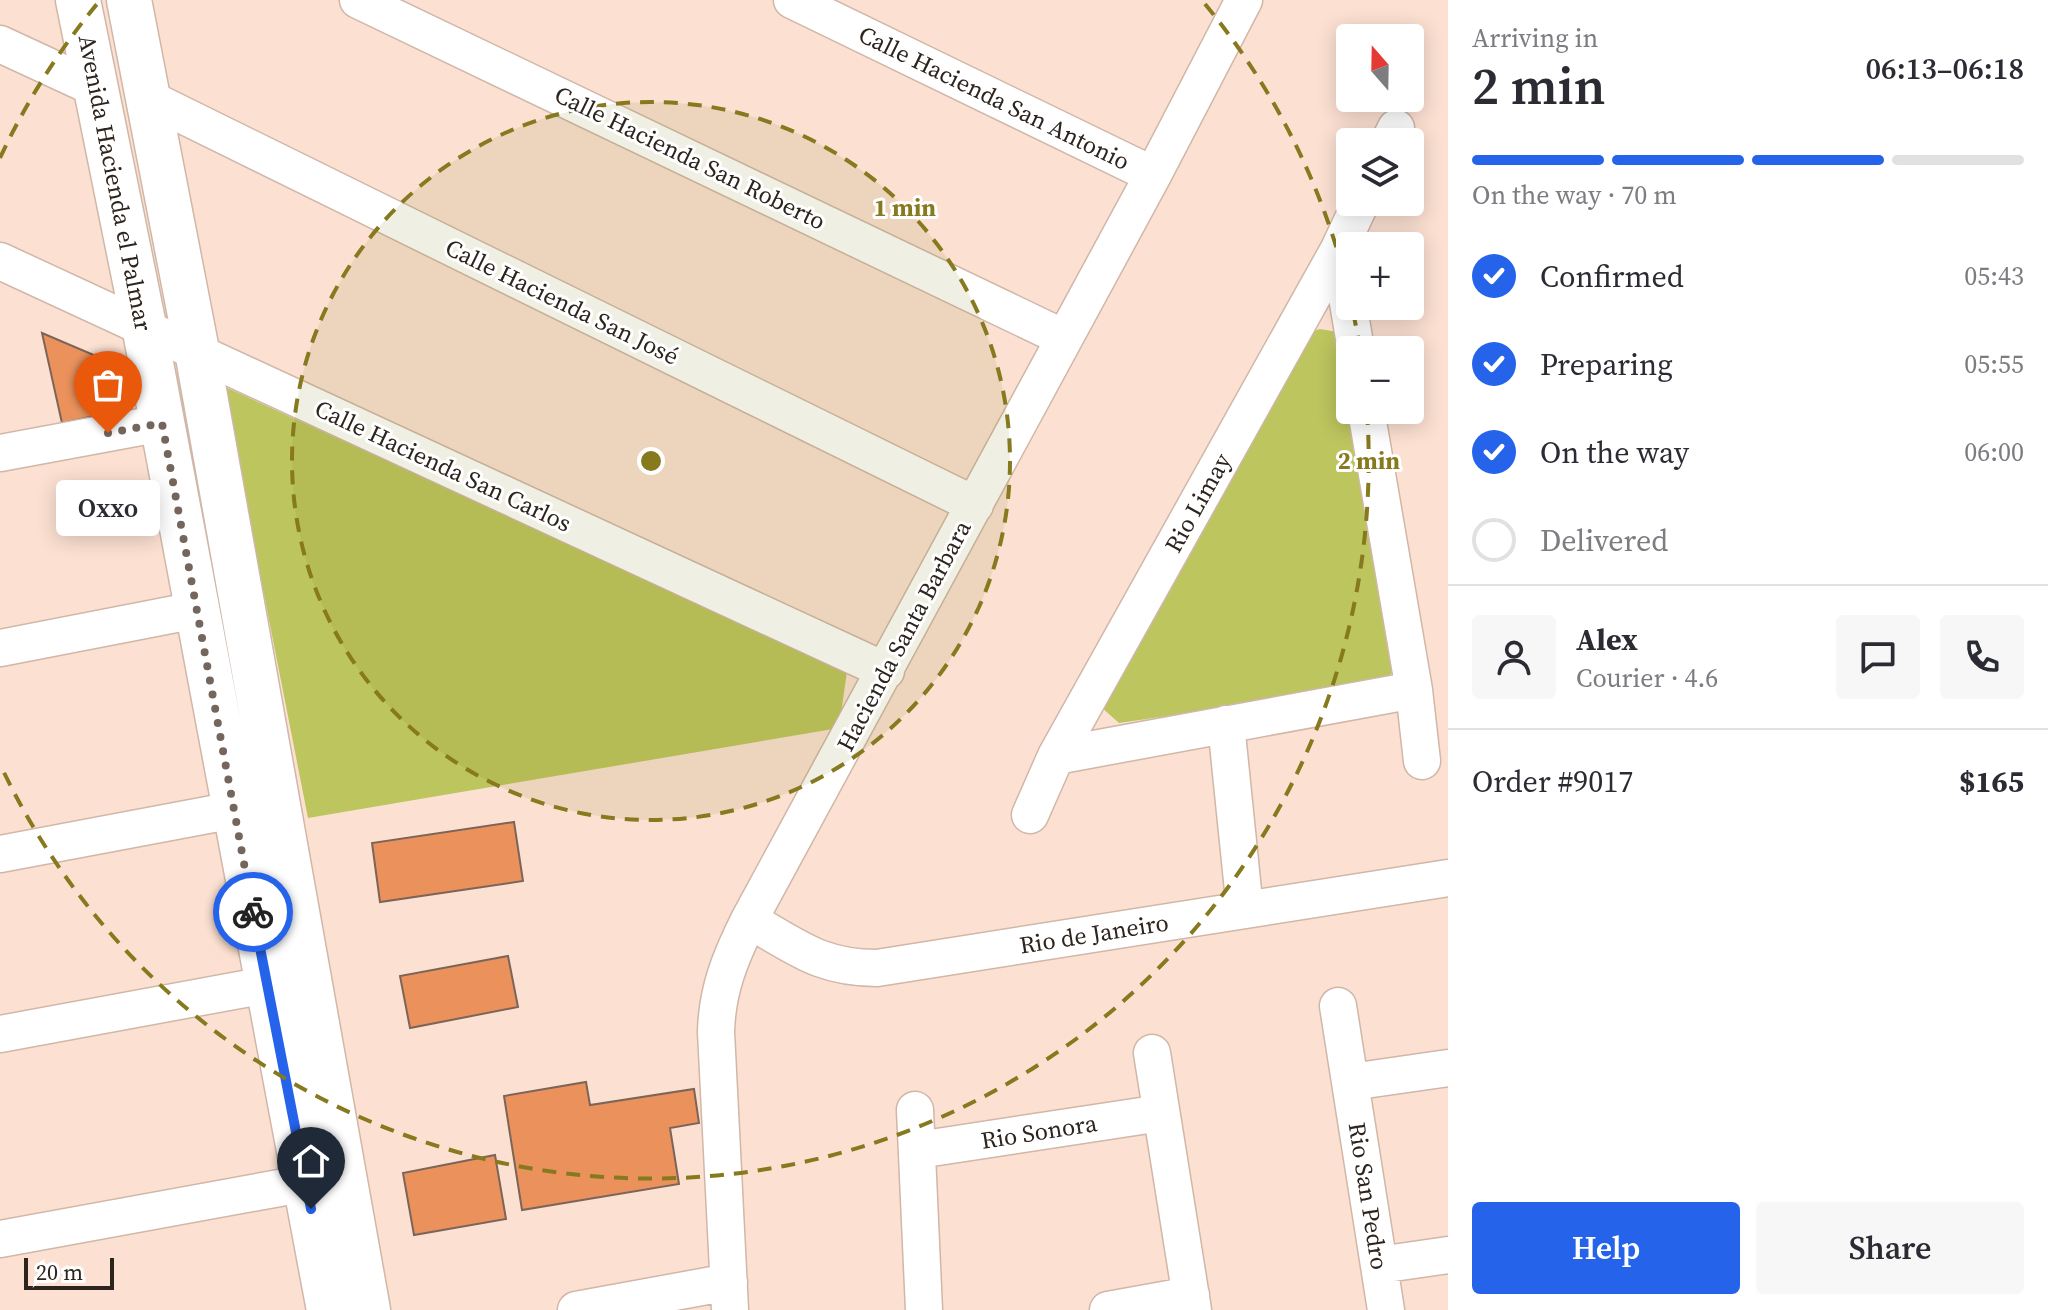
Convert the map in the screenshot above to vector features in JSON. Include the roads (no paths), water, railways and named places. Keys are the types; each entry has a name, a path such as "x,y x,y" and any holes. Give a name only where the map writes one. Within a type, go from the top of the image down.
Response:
{"street":[{"name":"Avenida Hacienda el Palmar","path":"78,0 144,326 329,1310"},
{"name":"Avenida Hacienda el Palmar","path":"129,0 197,351 368,1310"},
{"name":"Calle Hacienda San Roberto","path":"358,0 1064,338"},
{"name":"Calle Hacienda San Antonio","path":"792,0 1153,175"},
{"name":"Hacienda Santa Barbara","path":"730,1296 716,1032 716,1004 723,975 749,920 1153,175 1244,0"},
{"path":"0,44 95,88"},
{"name":"Calle Hacienda San José","path":"150,99 975,505"},
{"name":"Rio Limay","path":"1030,815 1056,756 1336,254"},
{"name":"Calle Hacienda San Carlos","path":"0,261 886,671"},
{"path":"0,453 162,423"},
{"path":"1368,424 1414,690 1422,761"},
{"path":"0,648 196,610"},
{"path":"1056,756 1414,690"},
{"path":"1226,724 1245,910"},
{"path":"0,854 234,810"},
{"name":"Rio de Janeiro","path":"749,920 823,962 849,968 877,968 1448,878"},
{"path":"0,1034 266,985"},
{"name":"Rio San Pedro","path":"1338,1006 1386,1310"},
{"path":"1108,1310 1192,1303 1152,1053"},
{"path":"1351,1082 1448,1068"},
{"path":"915,1110 924,1310"},
{"name":"Rio Sonora","path":"918,1150 1161,1113"},
{"path":"0,1239 307,1183"},
{"path":"1379,1265 1448,1255"},
{"path":"576,1310 730,1296"}],"place":[{"name":"Oxxo","path":"108,433"}]}
